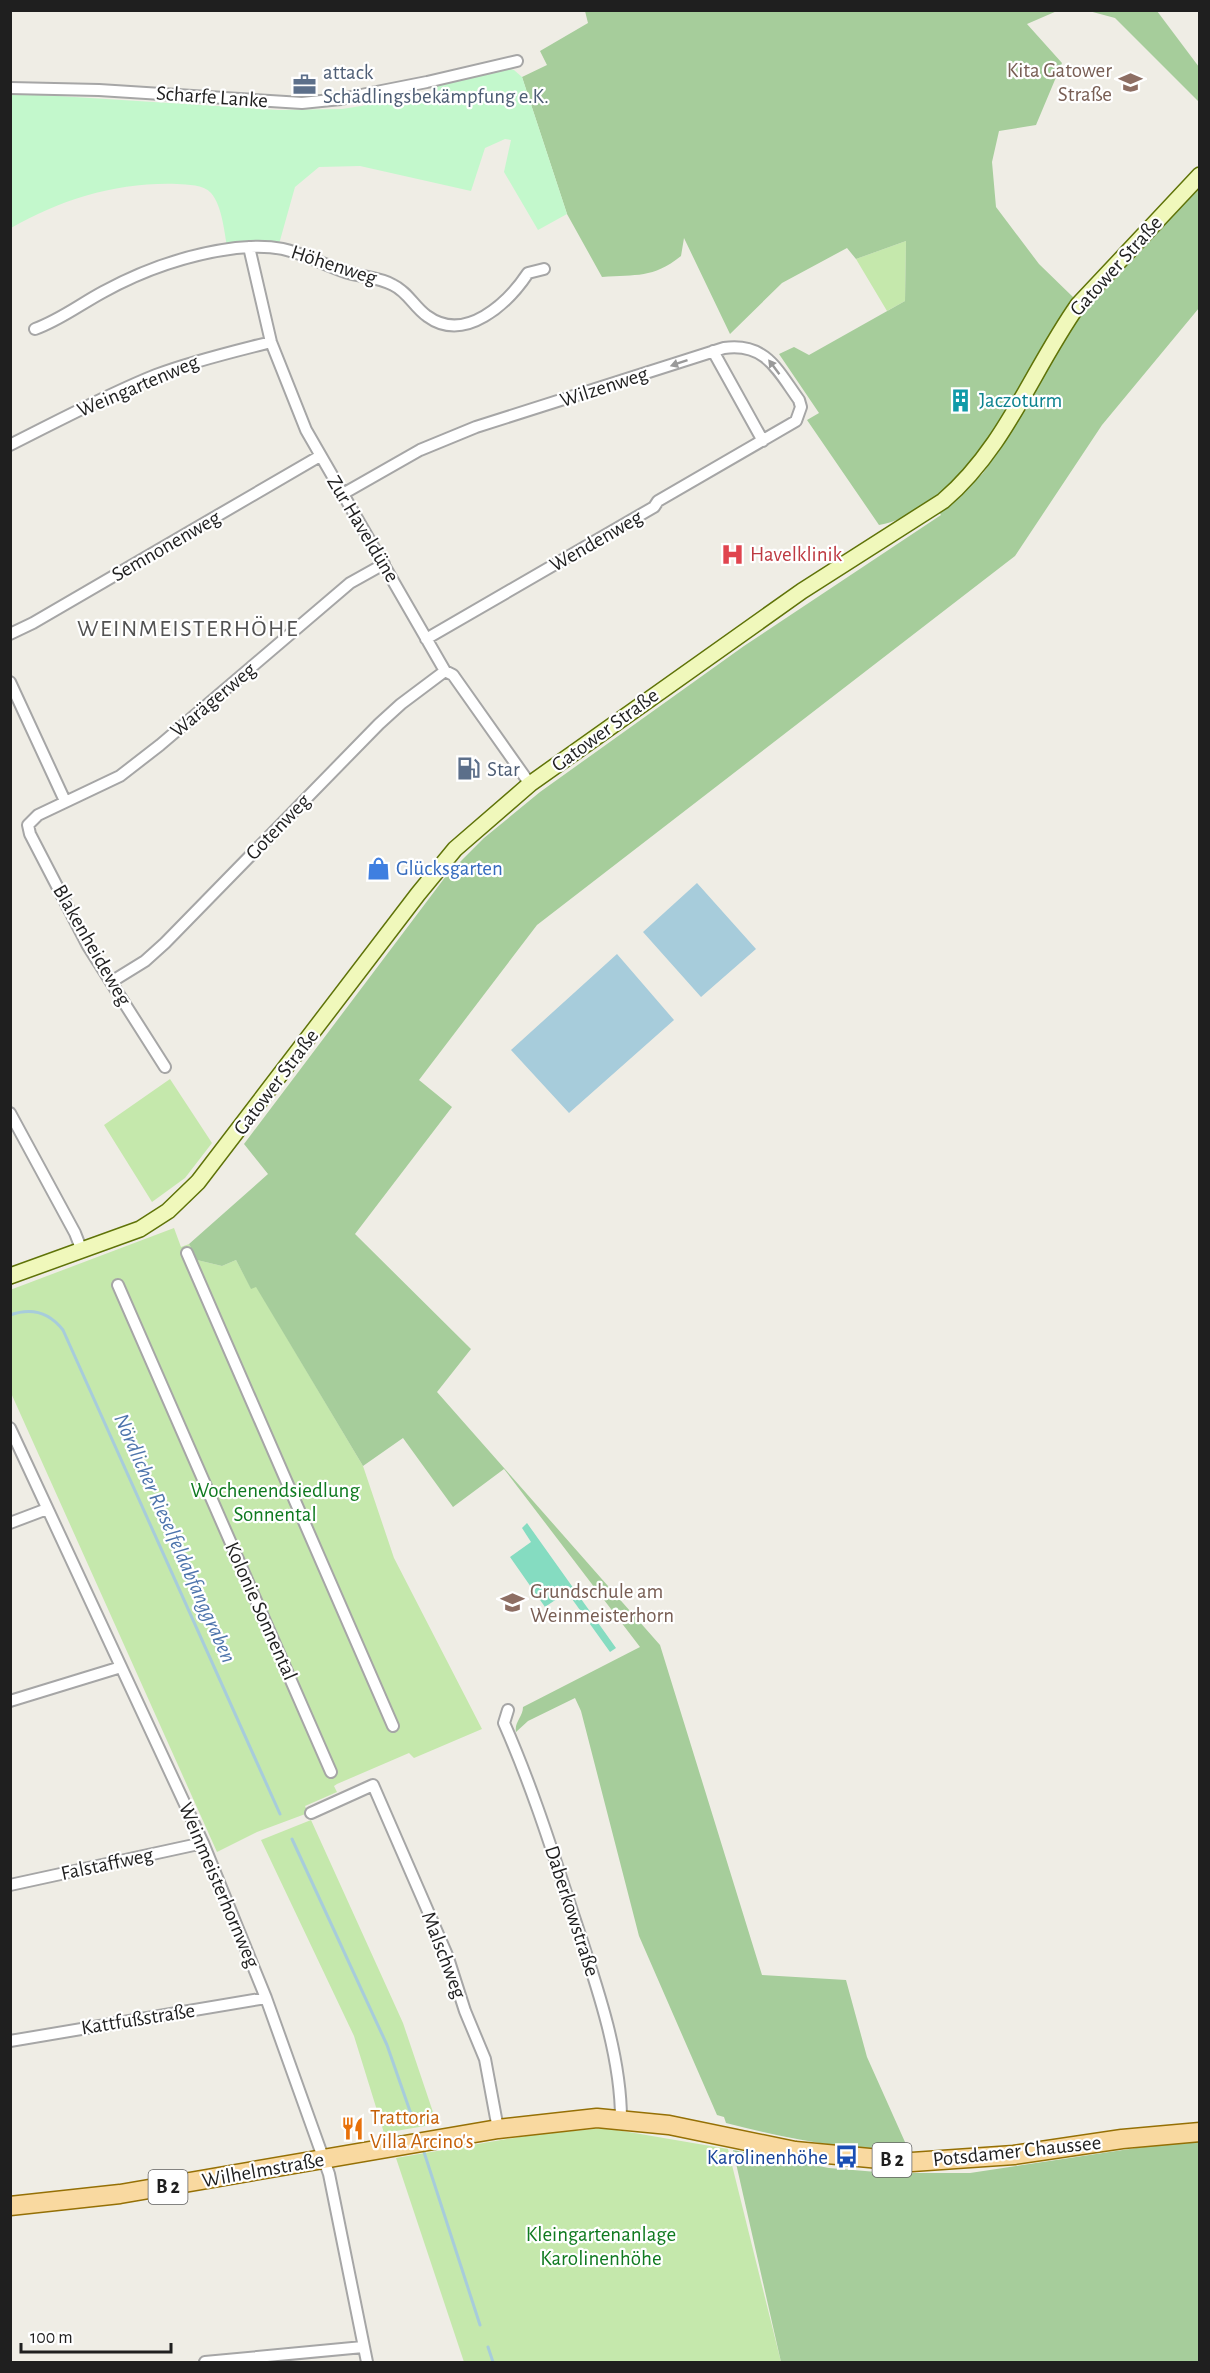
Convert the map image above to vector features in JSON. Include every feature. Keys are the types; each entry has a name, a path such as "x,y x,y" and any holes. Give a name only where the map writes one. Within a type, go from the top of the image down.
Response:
{"main road":[{"name":"Gatower Straße","path":"10,1276 82,1251 154,1221 198,1182 455,849 530,784 797,595 928,511 958,488 983,461 1004,432 1061,329 1082,300 1200,175"},
{"name":"Wilhelmstraße","path":"10,2206 120,2194 550,2122 621,2119 728,2137"},
{"name":"Potsdamer Chaussee","path":"728,2137 795,2151 846,2157 942,2161 1014,2155 1132,2137 1200,2132"}],"street":[{"name":"Scharfe Lanke","path":"10,88 99,90 302,103 341,99 517,61"},
{"name":"Zur Haveldüne","path":"249,247 271,342 294,404 320,456 445,671 453,675 530,784"},
{"name":"Höhenweg","path":"35,329 59,320 101,293 144,272 190,257 249,247 297,251 346,272 392,284 402,290 425,315 448,324 473,321 485,316 512,295 528,273 544,269"},
{"name":"Weingartenweg","path":"10,445 156,375 207,357 271,342"},
{"name":"Wilzenweg","path":"341,495 420,450 476,427 625,377 635,378 713,351 742,346 757,350 769,360 799,400 801,407 796,421 763,441"},
{"path":"713,351 763,441"},
{"name":"Wendenweg","path":"426,639 606,537 654,507 657,501 763,441"},
{"name":"Semnonenweg","path":"10,634 33,623 320,456"},
{"name":"Warägerweg","path":"31,820 65,801 120,776 160,745 350,583 384,564"},
{"name":"Gotenweg","path":"111,982 145,961 165,943 379,724 401,704 445,671"},
{"path":"10,682 65,801"},
{"name":"Blakenheideweg","path":"31,820 28,825 30,834 88,946 165,1067"},
{"path":"10,1113 75,1233 82,1251"},
{"path":"187,1253 393,1726"},
{"name":"Kolonie Sonnental","path":"118,1285 331,1772"},
{"name":"Weinmeisterhornweg","path":"10,1428 203,1843 266,1998 324,2159 367,2362"},
{"path":"10,1523 47,1509"},
{"path":"10,1701 121,1667"},
{"name":"Daberkowstraße","path":"508,1710 504,1723 532,1787 603,2015 621,2100 621,2119"},
{"name":"Malschweg","path":"311,1813 373,1785 447,1955 465,2011 485,2059 498,2129"},
{"name":"Falstaffweg","path":"10,1885 203,1843"},
{"name":"Kattfußstraße","path":"10,2041 266,1998"},
{"path":"205,2362 363,2347"}],"green space":[{"path":"585,11 1057,11 1027,24 1062,63 1036,125 999,131 992,162 996,207 1039,264 1074,298 994,438 972,465 927,504 895,521 879,525 807,420 819,413 779,354 794,347 809,355 905,301 906,241 856,259 847,248 782,283 730,334 684,238 681,256 661,269 644,274 602,277 567,214 522,77 547,65 540,51 588,23"},
{"path":"1089,11 1157,11 1199,67 1199,102 1115,18"},
{"path":"510,69 522,77 567,214 538,230 504,172 511,140 505,139 485,148 471,191 360,166 319,167 295,187 279,244 227,246 220,211 211,193 200,186 177,184 133,186 91,194 50,209 11,228 11,93 278,110 342,109 437,94 436,85"},
{"path":"1199,187 1199,308 1102,425 1015,556 537,925 419,1080 452,1107 355,1234 471,1349 437,1392 660,1645 762,1975 846,1980 867,2057 909,2151 839,2146 771,2134 726,2123 724,2117 717,2115 639,1936 581,1711 575,1698 528,1721 516,1732 516,1725 523,1707 640,1647 504,1469 453,1507 403,1438 363,1466 256,1287 251,1289 236,1260 222,1266 197,1260 189,1244 268,1174 244,1144 446,876 484,838 540,792 744,646 941,515 939,512 983,473 1005,442 1054,352 1091,299"},
{"path":"906,241 905,301 887,311 856,259"},
{"path":"170,1079 212,1143 185,1178 152,1202 104,1125"},
{"name":"Wochenendsiedlung Sonnental","path":"174,1228 181,1247 189,1244 197,1260 222,1266 236,1260 251,1288 256,1286 363,1466 394,1558 482,1729 414,1758 409,1753 337,1784 334,1786 337,1792 305,1806 308,1813 257,1832 217,1852 11,1393 10,1290"},
{"path":"527,1523 616,1648 610,1652 567,1592 545,1607 510,1557 531,1542 522,1528"},
{"path":"311,1820 403,2023 437,2124 384,2133 354,2036 261,1840"},
{"name":"Kleingartenanlage Karolinenhöhe","path":"605,2128 728,2149 781,2362 464,2362 396,2158 531,2135"},
{"path":"1199,2142 1199,2362 781,2362 733,2150 829,2168 889,2173 970,2173 1163,2144"}],"water":[{"path":"697,883 756,949 701,997 643,932"},
{"path":"617,954 674,1020 569,1113 511,1050"}],"waterway":[{"name":"Nördlicher Rieselfeldabfanggraben","path":"10,1315 33,1311 46,1315 63,1330 280,1814"},
{"name":"Nördlicher Rieselfeldabfanggraben","path":"292,1839 387,2045 411,2114"},
{"name":"Nördlicher Rieselfeldabfanggraben","path":"424,2152 480,2325"},
{"name":"Nördlicher Rieselfeldabfanggraben","path":"488,2347 493,2362"}],"place":[{"name":"Kita Gatower Straße","path":"1130,82"},
{"name":"attack Schädlingsbekämpfung e.K.","path":"305,84"},
{"name":"Jaczoturm","path":"961,400"},
{"name":"Havelklinik","path":"732,554"},
{"name":"Star","path":"469,769"},
{"name":"Glücksgarten","path":"378,868"},
{"name":"Grundschule am Weinmeisterhorn","path":"512,1603"},
{"name":"Trattoria Villa Arcino's","path":"352,2129"},
{"name":"Karolinenhöhe","path":"846,2157"}],"district":[{"name":"WEINMEISTERHÖHE","path":"188,629"}]}
